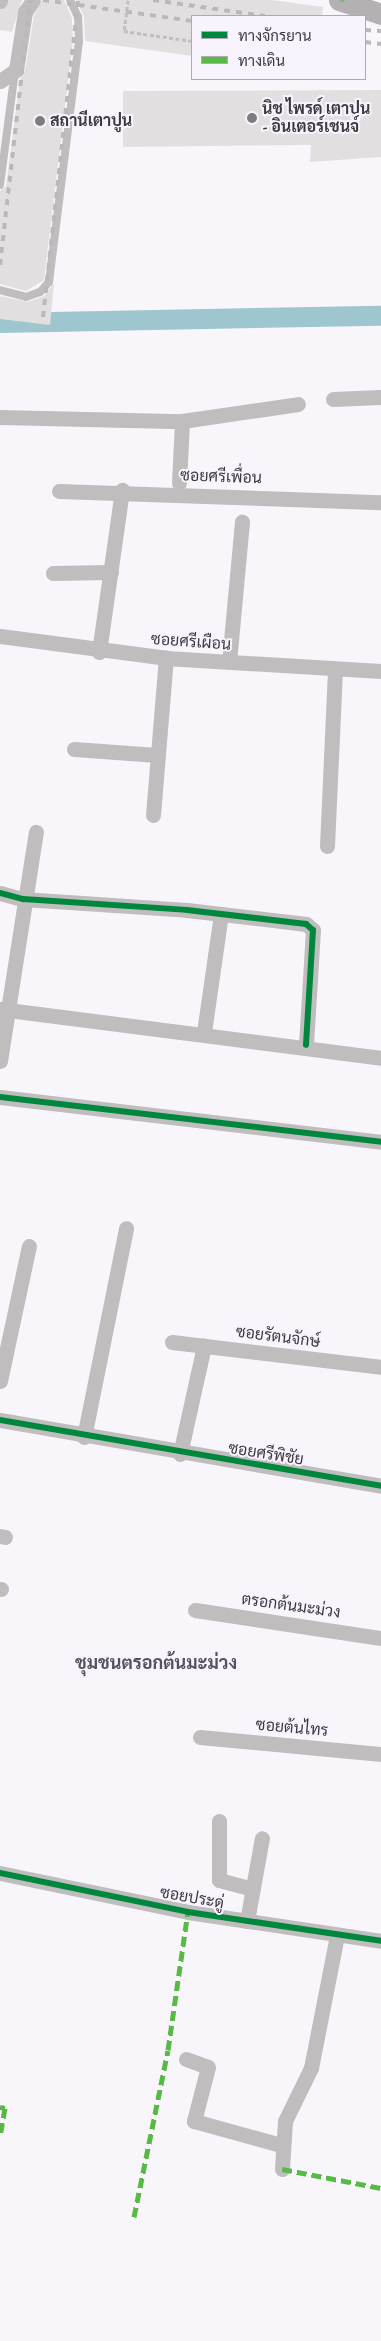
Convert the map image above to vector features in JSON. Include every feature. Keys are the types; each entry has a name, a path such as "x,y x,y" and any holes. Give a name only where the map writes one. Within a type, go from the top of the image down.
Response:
{"main road":[{"path":"339,0 381,14"}],"street":[{"path":"0,81 16,70 25,12 33,0"},
{"path":"334,399 381,398"},
{"path":"0,417 182,421 298,404"},
{"path":"179,483 182,421"},
{"path":"99,652 122,490"},
{"name":"ซอยศรีเพื่อน","path":"59,491 122,490 381,502"},
{"path":"229,662 242,522"},
{"path":"53,573 111,572"},
{"name":"ซอยศรีเผือน","path":"0,636 99,652 381,672"},
{"path":"153,814 166,658"},
{"path":"326,846 335,669"},
{"path":"74,749 157,756"},
{"path":"0,1061 3,1009 36,832"},
{"path":"0,893 23,899 221,914 298,922 313,930 306,1045"},
{"path":"204,1032 221,914"},
{"path":"3,1009 306,1045 381,1058"},
{"path":"0,1097 381,1142"},
{"path":"84,1437 126,1228"},
{"path":"0,1381 29,1246"},
{"name":"ซอยรัตนจักษ์","path":"172,1342 381,1367"},
{"path":"180,1454 204,1346"},
{"name":"ซอยศรีพิชัย","path":"0,1420 180,1454 381,1486"},
{"name":"ตรอกต้นมะม่วง","path":"195,1610 381,1638"},
{"name":"ซอยต้นไทร","path":"200,1737 381,1754"},
{"path":"219,1820 218,1877 253,1889"},
{"path":"248,1921 262,1838"},
{"name":"ซอยประดู่","path":"0,1873 248,1921 381,1941"},
{"path":"282,2169 281,2145 285,2121 311,2068 337,1935"},
{"path":"186,2059 208,2067 194,2121 281,2145"}],"lane":[{"path":"0,290 26,297 40,292 49,282 79,41 78,17 70,0"},
{"path":"0,185 16,70"}],"path":[{"path":"128,0 124,31 191,41"}],"building":[{"path":"9,0 22,0 12,32 0,30 0,10"},
{"path":"42,0 64,0 72,18 73,41 44,280 26,291 0,284 0,191 6,186 20,79 25,71 34,15"},
{"path":"76,0 272,0 323,7 322,15 191,15 191,56 85,41 84,16"},
{"name":"นิช ไพรด์ เตาปูน - อินเตอร์เชนจ์","path":"381,90 381,157 310,162 311,145 123,147 123,91"},
{"path":"54,283 50,325 0,319 0,296 28,302 44,296"}],"waterway":[{"path":"0,323 381,316"}],"railway":[{"path":"0,265 30,0"},
{"path":"43,0 191,21"},
{"path":"43,317 78,0"},
{"path":"153,0 258,15"},
{"path":"366,30 381,31"},
{"path":"366,42 381,44"}],"marked path":[{"path":"134,2217 168,2050 188,1912"},
{"path":"0,2107 5,2108 0,2135"},
{"path":"282,2169 381,2188"}],"cycle path":[{"path":"0,893 23,899 187,910 306,924 313,930 306,1045"},
{"path":"0,1097 381,1142"},
{"path":"0,1420 381,1486"},
{"path":"0,1873 188,1912 381,1941"}],"place":[{"name":"นิช ไพรด์ เตาปูน - อินเตอร์เชนจ์","path":"252,118"},
{"name":"สถานีเตาปูน","path":"40,121"}],"district":[{"name":"ชุมชนตรอกต้นมะม่วง","path":"156,1663"}]}
